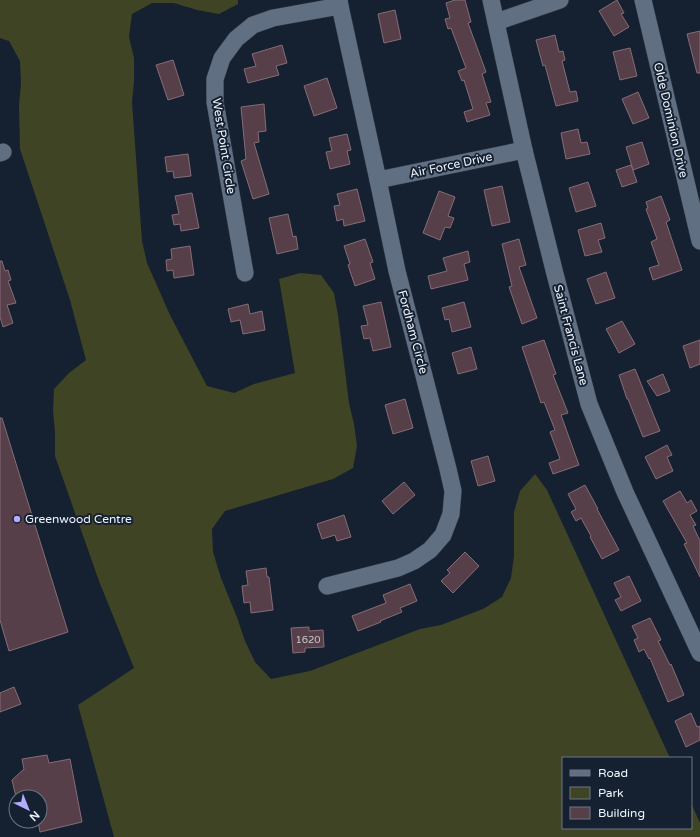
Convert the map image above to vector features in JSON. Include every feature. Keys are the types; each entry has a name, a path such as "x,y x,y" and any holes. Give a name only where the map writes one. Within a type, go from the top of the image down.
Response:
{"street":[{"name":"Saint Francis Lane","path":"491,0 524,150 589,404 624,492 700,653"},
{"path":"496,22 560,0"},
{"name":"Olde Dominion Drive","path":"643,0 700,237"},
{"name":"Fordham Circle","path":"327,586 398,568 414,561 430,550 442,535 451,514 453,491 397,271 340,3"},
{"name":"West Point Circle","path":"245,273 215,102 215,79 222,58 236,39 253,25 273,18 340,3"},
{"name":"Air Force Drive","path":"378,180 524,150"}],"green space":[{"path":"0,0 238,0 238,4 219,14 197,10 174,3 152,3 132,14 129,37 134,58 132,102 142,241 147,263 170,315 207,386 234,393 254,384 295,373 279,279 300,273 321,275 334,293 349,403 357,446 353,468 333,479 225,511 212,529 213,552 221,578 245,641 255,662 271,679 310,671 420,629 441,625 483,609 502,597 511,578 514,556 514,512 520,491 535,474 547,490 670,757 562,757 562,829 692,829 692,805 700,823 700,837 114,837 78,705 134,668 99,581 55,456 53,411 54,389 69,373 86,360 70,300 20,149 20,61 9,41 0,38"}],"building":[{"path":"455,0 465,0 471,22 468,23 486,72 482,74 491,102 486,103 490,115 467,122 464,112 473,109 464,80 462,81 458,71 466,68 451,28 448,29 445,19 450,18 446,3"},
{"path":"617,0 624,13 621,14 629,27 614,36 599,11"},
{"path":"395,10 401,39 384,43 378,14"},
{"path":"700,31 700,73 697,73 687,34"},
{"path":"555,35 559,52 563,51 565,60 562,61 570,92 576,91 578,101 556,106 545,65 543,66 536,40"},
{"path":"282,45 287,63 276,66 279,75 248,83 244,69 256,66 252,54"},
{"path":"630,48 637,76 620,80 613,52"},
{"path":"173,60 184,95 168,100 156,65"},
{"path":"327,78 337,108 314,116 304,86"},
{"path":"638,92 649,118 633,124 622,99"},
{"path":"264,104 266,131 258,132 259,142 254,143 269,194 253,199 241,161 246,159 241,107"},
{"path":"578,129 581,143 587,142 590,154 566,159 561,133"},
{"path":"347,134 351,150 347,151 350,164 330,169 326,152 332,151 329,138"},
{"path":"642,142 649,164 633,170 626,147"},
{"path":"188,154 191,176 174,178 173,171 167,172 165,157"},
{"path":"631,165 637,182 622,187 616,170"},
{"path":"588,182 596,206 576,212 569,188"},
{"path":"502,186 510,222 492,226 484,190"},
{"path":"357,189 365,221 344,226 343,219 337,221 334,206 340,205 337,194"},
{"path":"439,191 455,197 448,216 454,218 450,228 445,227 440,240 423,233"},
{"path":"192,193 199,228 181,231 180,224 174,225 172,215 179,214 175,196"},
{"path":"661,196 670,220 666,222 682,270 653,280 649,268 659,265 651,242 657,239 646,209 648,208 646,202"},
{"path":"288,214 293,237 296,236 298,249 277,254 269,218"},
{"path":"601,223 605,238 598,240 602,252 585,256 578,230"},
{"path":"365,239 373,262 370,263 375,279 355,286 344,246"},
{"path":"519,239 526,265 519,267 537,318 522,324 509,287 512,286 502,244"},
{"path":"190,246 194,275 174,278 173,270 167,271 166,260 172,259 171,249"},
{"path":"468,251 470,262 464,264 468,280 431,289 428,276 447,271 443,258"},
{"path":"0,261 2,261 5,271 8,270 11,280 8,281 16,303 7,305 13,323 3,327 0,317"},
{"path":"606,272 615,298 596,304 587,279"},
{"path":"381,302 391,347 373,351 370,338 364,339 361,326 368,325 363,306"},
{"path":"464,302 471,327 452,332 449,319 445,320 442,308"},
{"path":"248,304 250,314 262,311 265,330 243,334 240,320 231,322 228,309"},
{"path":"622,321 635,344 619,353 606,329"},
{"path":"544,340 556,374 553,375 568,413 561,415 579,465 553,474 549,463 560,459 550,432 555,430 544,402 541,403 522,347"},
{"path":"700,340 700,364 690,368 683,346"},
{"path":"471,347 477,369 458,374 452,353"},
{"path":"635,369 660,431 643,437 627,399 619,375"},
{"path":"663,374 670,391 657,396 647,381"},
{"path":"405,399 413,428 393,434 385,405"},
{"name":"Greenwood Centre","path":"0,418 2,418 68,632 9,651 0,620"},
{"path":"667,445 672,455 667,457 673,471 656,479 645,457"},
{"path":"488,456 495,481 478,486 471,461"},
{"path":"404,482 415,495 393,514 382,501"},
{"path":"585,485 619,550 602,559 581,518 576,521 571,512 576,509 568,494"},
{"path":"680,491 687,503 691,500 697,511 690,515 696,525 693,526 700,541 700,577 684,544 687,543 663,501"},
{"path":"344,515 351,537 337,541 335,535 322,539 317,524"},
{"path":"465,552 479,566 453,593 441,581 450,573 447,570"},
{"path":"266,568 267,577 269,577 273,610 251,613 250,602 244,603 242,586 248,585 246,571"},
{"path":"629,576 641,601 621,611 615,600 621,597 614,583"},
{"path":"410,584 417,601 400,608 402,612 358,631 352,616 386,603 383,595"},
{"path":"650,618 661,640 658,641 670,665 671,664 684,695 668,702 650,658 649,659 644,649 639,652 634,640 638,638 632,626"},
{"path":"309,627 309,631 323,630 324,647 305,648 305,652 293,653 291,628"},
{"path":"14,687 21,704 0,712 0,693"},
{"path":"691,713 697,727 700,726 700,740 686,747 675,721"},
{"path":"47,755 49,763 70,759 82,822 40,832 39,829 48,829 48,789 14,789 12,780 24,769 22,759"}],"place":[{"name":"Greenwood Centre","path":"17,519"}]}
